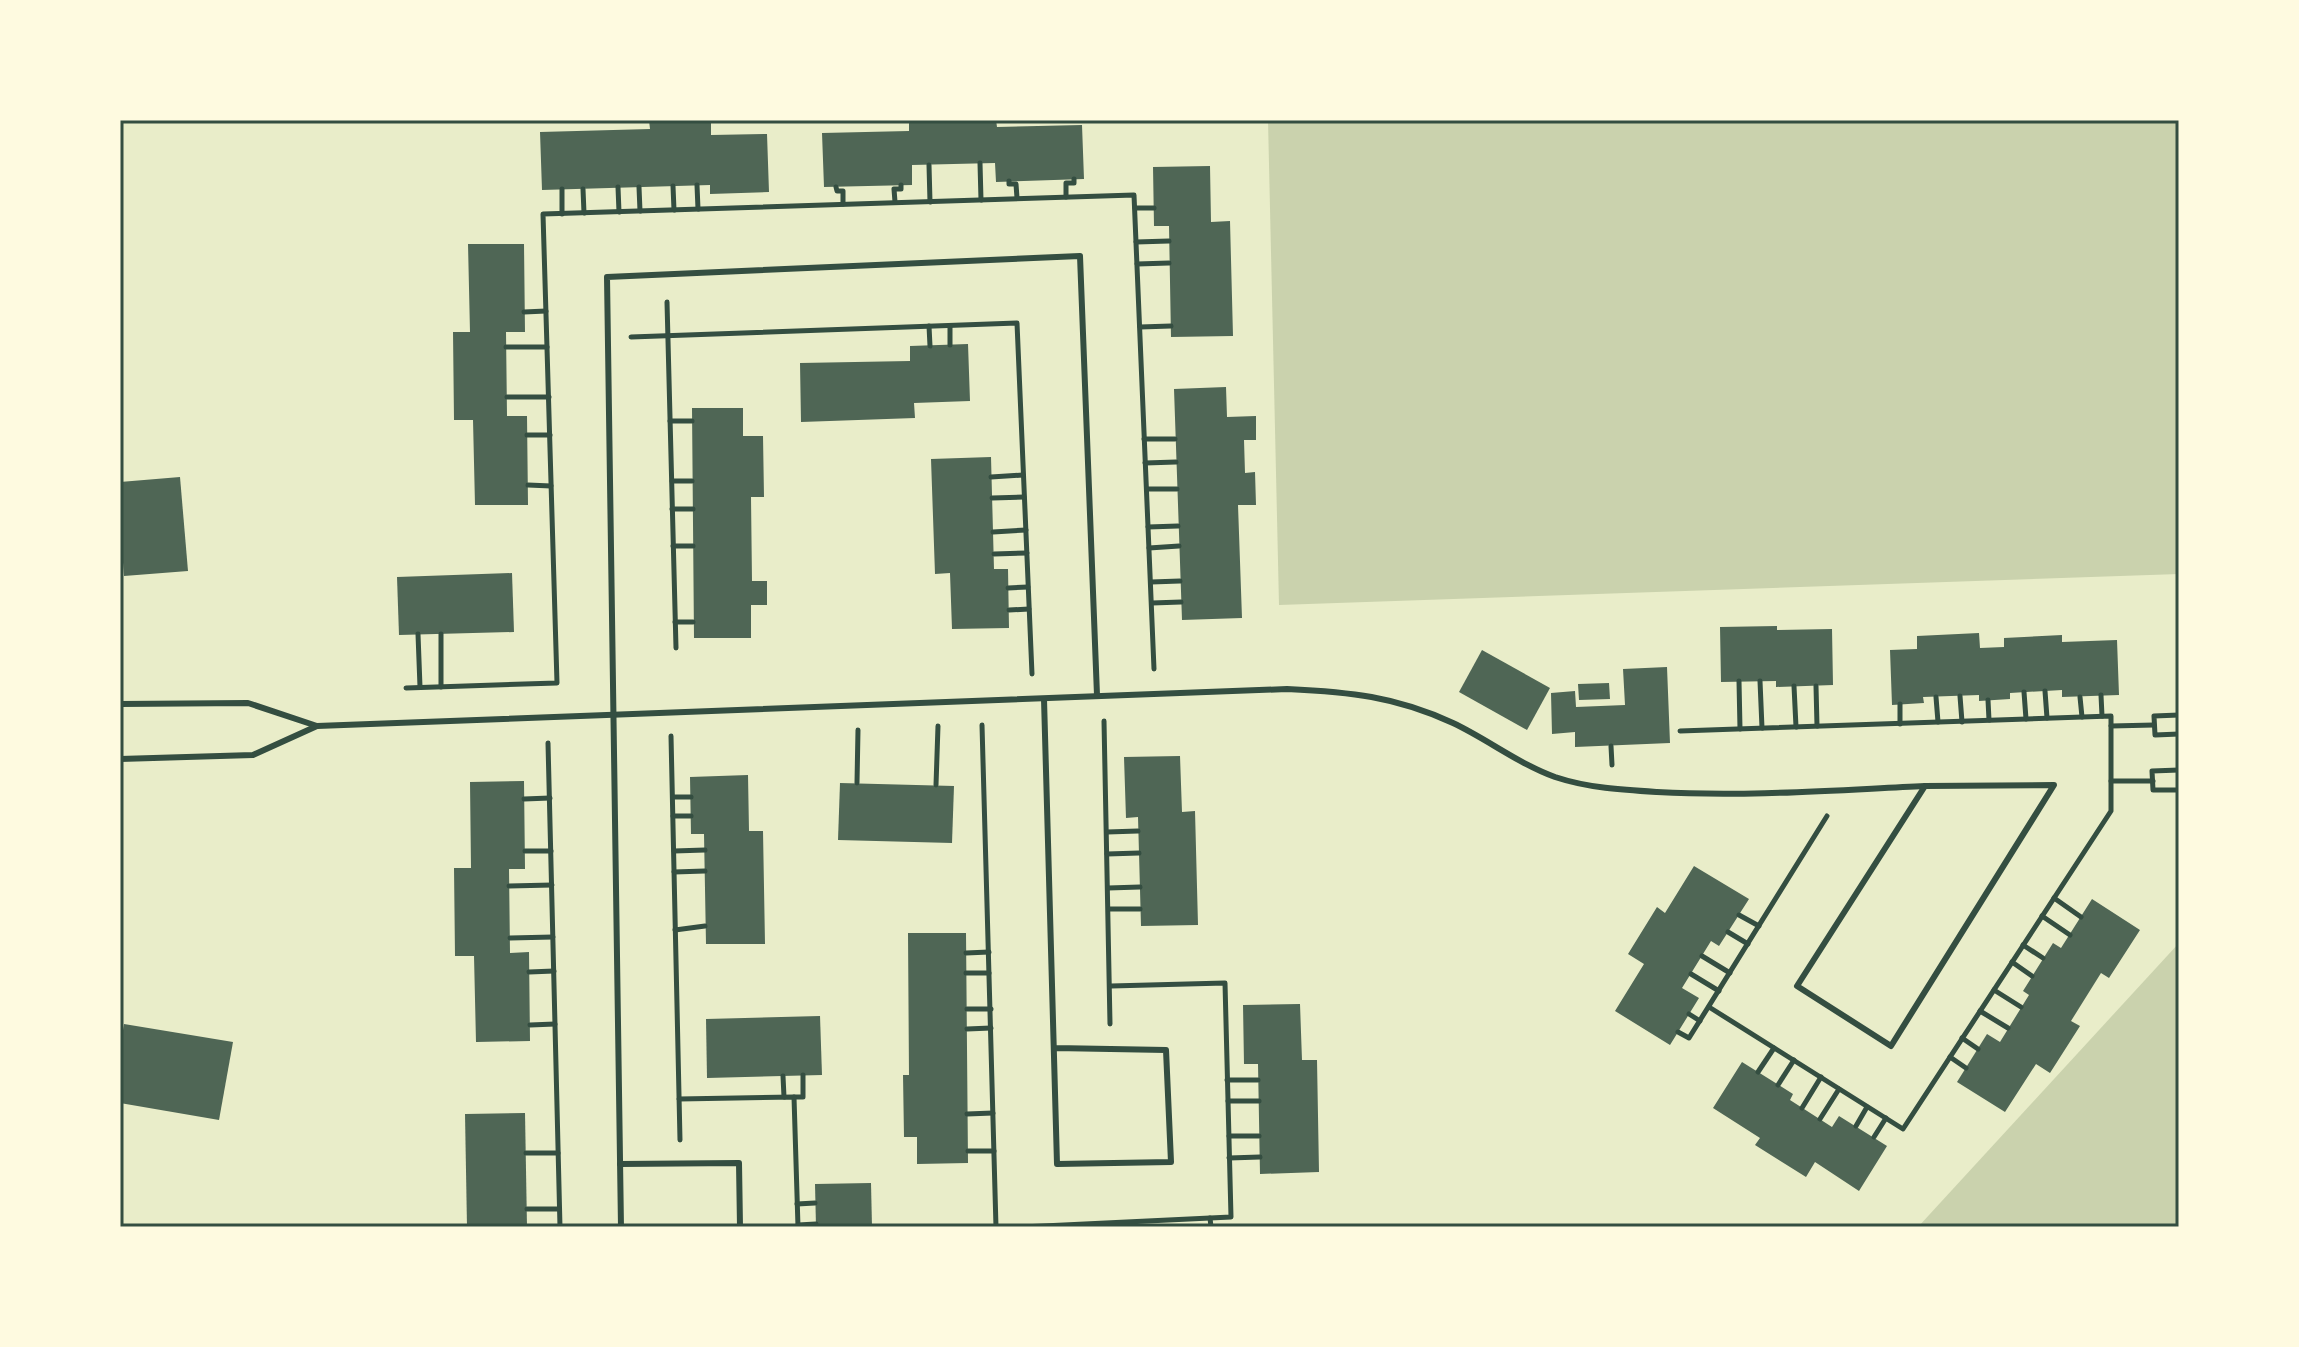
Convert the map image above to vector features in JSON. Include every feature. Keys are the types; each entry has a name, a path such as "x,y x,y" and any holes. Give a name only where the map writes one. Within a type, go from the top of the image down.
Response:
{"lane":[{"path":"621,1227 607,277 1080,256 1097,695"},
{"path":"120,704 248,703 317,726 1287,689 1342,692 1394,700 1455,724 1555,777 1607,789 1714,795 1925,786 2054,785 1891,1046 1797,986 1925,786"},
{"path":"1044,699 1057,1164 1171,1162 1166,1050 1055,1048"},
{"path":"120,759 253,755 317,726"},
{"path":"620,1164 739,1163 740,1227"}],"path":[{"path":"980,163 981,200"},
{"path":"929,165 930,202"},
{"path":"1066,197 1066,183 1074,183 1074,179"},
{"path":"1009,181 1009,184 1016,184 1017,198"},
{"path":"697,185 698,209"},
{"path":"895,202 894,189 901,189 901,185"},
{"path":"673,186 674,210"},
{"path":"618,187 619,212"},
{"path":"639,187 640,211"},
{"path":"836,187 837,191 843,191 843,204"},
{"path":"562,189 562,214"},
{"path":"583,189 584,213"},
{"path":"406,688 557,683 543,214 1134,195 1154,669"},
{"path":"1135,208 1154,208"},
{"path":"1136,242 1169,241"},
{"path":"1137,264 1169,263"},
{"path":"667,302 676,648"},
{"path":"524,312 546,311"},
{"path":"631,337 1017,323 1032,674"},
{"path":"929,326 930,346"},
{"path":"950,326 950,345"},
{"path":"1140,327 1171,326"},
{"path":"506,347 547,347"},
{"path":"507,397 549,397"},
{"path":"670,421 692,421"},
{"path":"527,435 550,435"},
{"path":"1144,439 1175,439"},
{"path":"1145,463 1176,462"},
{"path":"991,477 1023,475"},
{"path":"672,481 692,481"},
{"path":"528,485 551,486"},
{"path":"1147,489 1177,489"},
{"path":"992,498 1024,497"},
{"path":"672,509 693,509"},
{"path":"1148,527 1178,526"},
{"path":"993,532 1026,530"},
{"path":"673,546 693,546"},
{"path":"1149,548 1179,546"},
{"path":"994,554 1027,553"},
{"path":"1151,582 1180,581"},
{"path":"1008,588 1028,587"},
{"path":"1152,603 1181,602"},
{"path":"1009,610 1029,609"},
{"path":"675,622 693,622"},
{"path":"418,634 420,687"},
{"path":"441,634 441,687"},
{"path":"1739,681 1740,729"},
{"path":"1760,681 1762,728"},
{"path":"1794,686 1796,727"},
{"path":"1816,686 1817,726"},
{"path":"2045,691 2047,718"},
{"path":"2024,692 2026,719"},
{"path":"2101,695 2102,716"},
{"path":"1960,696 1962,722"},
{"path":"1936,697 1938,722"},
{"path":"2080,697 2082,717"},
{"path":"1988,700 1989,720"},
{"path":"1900,704 1900,724"},
{"path":"2179,715 2154,716 2155,735 2179,734"},
{"path":"1680,731 2111,716 2111,811 1903,1129 1709,1007"},
{"path":"1104,721 1110,1024"},
{"path":"982,725 996,1227"},
{"path":"2111,726 2154,725"},
{"path":"936,785 938,726"},
{"path":"857,783 858,730"},
{"path":"671,736 680,1140"},
{"path":"548,743 560,1227"},
{"path":"1611,746 1612,767"},
{"path":"2179,770 2152,771 2153,790 2179,790"},
{"path":"2111,781 2153,781"},
{"path":"673,797 691,797"},
{"path":"524,799 550,798"},
{"path":"673,816 691,816"},
{"path":"1678,1032 1689,1038 1827,816"},
{"path":"1107,832 1138,831"},
{"path":"674,851 705,850"},
{"path":"525,851 551,851"},
{"path":"1107,854 1139,853"},
{"path":"674,872 705,871"},
{"path":"509,886 552,885"},
{"path":"1108,888 1140,887"},
{"path":"2054,898 2081,917"},
{"path":"1109,909 1140,909"},
{"path":"1739,915 1759,926"},
{"path":"2042,916 2070,935"},
{"path":"675,930 705,926"},
{"path":"1728,932 1748,944"},
{"path":"510,938 553,937"},
{"path":"2023,945 2043,958"},
{"path":"966,953 989,952"},
{"path":"1702,956 1730,973"},
{"path":"2012,962 2032,976"},
{"path":"529,972 554,971"},
{"path":"966,973 990,973"},
{"path":"1691,974 1719,991"},
{"path":"1994,990 2021,1007"},
{"path":"967,1009 991,1009"},
{"path":"1980,1011 2008,1028"},
{"path":"1689,1014 1700,1021"},
{"path":"530,1025 555,1024"},
{"path":"967,1029 991,1028"},
{"path":"1962,1038 1978,1049"},
{"path":"1758,1072 1774,1048"},
{"path":"1950,1057 1966,1068"},
{"path":"1778,1085 1794,1060"},
{"path":"679,1099 803,1097 803,1075"},
{"path":"783,1076 784,1097"},
{"path":"1802,1108 1821,1077"},
{"path":"1227,1080 1258,1080"},
{"path":"1820,1119 1839,1089"},
{"path":"794,1097 798,1226 816,1224"},
{"path":"1228,1101 1259,1101"},
{"path":"1856,1126 1867,1107"},
{"path":"967,1114 993,1113"},
{"path":"1874,1137 1886,1118"},
{"path":"1229,1136 1259,1136"},
{"path":"968,1151 994,1151"},
{"path":"526,1153 558,1153"},
{"path":"1229,1158 1260,1157"},
{"path":"797,1204 815,1203"},
{"path":"527,1209 559,1209"},
{"path":"1210,1218 1211,1227"}],"green space":[{"path":"1268,120 2179,120 2179,574 1279,605"},
{"path":"2179,943 2179,1227 1918,1227"}],"building":[{"path":"649,120 711,120 711,135 767,134 769,192 710,194 710,185 542,190 540,132 650,129"},
{"path":"909,120 996,120 997,127 1082,125 1084,179 996,182 995,163 912,165 912,185 824,187 822,133 909,131"},
{"path":"1210,166 1211,222 1230,221 1233,336 1171,337 1169,226 1154,226 1153,167"},
{"path":"468,244 524,244 525,332 506,332 507,416 527,416 528,505 475,505 473,420 454,420 453,332 470,332"},
{"path":"968,344 970,401 914,403 915,418 801,422 800,363 910,361 910,346"},
{"path":"1226,387 1227,417 1256,416 1256,440 1244,440 1245,473 1255,472 1256,505 1238,505 1242,618 1182,620 1174,389"},
{"path":"692,408 743,408 743,436 763,436 764,497 751,497 752,581 767,581 767,605 751,605 751,638 694,638"},
{"path":"991,457 994,569 1008,569 1009,628 952,629 950,573 935,574 931,459"},
{"path":"180,477 188,571 124,576 120,482"},
{"path":"512,573 514,632 399,635 397,577"},
{"path":"1777,626 1777,630 1832,629 1833,685 1776,687 1776,681 1721,682 1720,627"},
{"path":"1979,633 1980,648 2004,647 2004,638 2062,635 2062,642 2117,640 2119,695 2062,697 2062,690 2010,693 2010,699 1979,701 1979,695 1923,697 1924,703 1892,705 1890,650 1917,649 1917,636"},
{"path":"1482,650 1550,688 1527,730 1459,692"},
{"path":"1667,667 1670,743 1575,747 1575,732 1552,734 1551,693 1575,691 1576,707 1625,705 1623,669"},
{"path":"1609,683 1610,699 1579,700 1578,684"},
{"path":"1180,756 1182,812 1195,811 1198,925 1141,926 1138,817 1126,818 1124,757"},
{"path":"748,775 749,831 763,831 765,944 706,944 704,834 691,834 690,777"},
{"path":"524,781 525,869 509,869 510,953 529,952 530,1041 476,1042 474,956 455,956 454,868 471,868 470,782"},
{"path":"840,783 954,786 952,843 838,840"},
{"path":"1694,866 1749,899 1719,946 1711,941 1682,988 1699,998 1670,1045 1615,1011 1644,964 1628,954 1657,907 1665,913"},
{"path":"2092,899 2140,930 2109,978 2101,973 2071,1021 2080,1026 2050,1073 2036,1064 2005,1112 1957,1082 1987,1034 2000,1042 2029,995 2023,991 2053,943 2061,948"},
{"path":"908,933 966,933 968,1163 917,1164 917,1137 904,1137 903,1075 909,1075"},
{"path":"1300,1004 1302,1060 1317,1060 1319,1172 1260,1174 1258,1064 1244,1064 1243,1005"},
{"path":"820,1016 822,1075 707,1078 706,1019"},
{"path":"124,1024 233,1042 219,1120 120,1103 120,1048"},
{"path":"1742,1062 1793,1094 1790,1100 1832,1127 1839,1116 1887,1146 1859,1191 1815,1162 1806,1177 1755,1145 1760,1138 1713,1108"},
{"path":"525,1113 527,1227 467,1227 465,1114"},
{"path":"871,1183 872,1227 816,1227 815,1184"}]}
